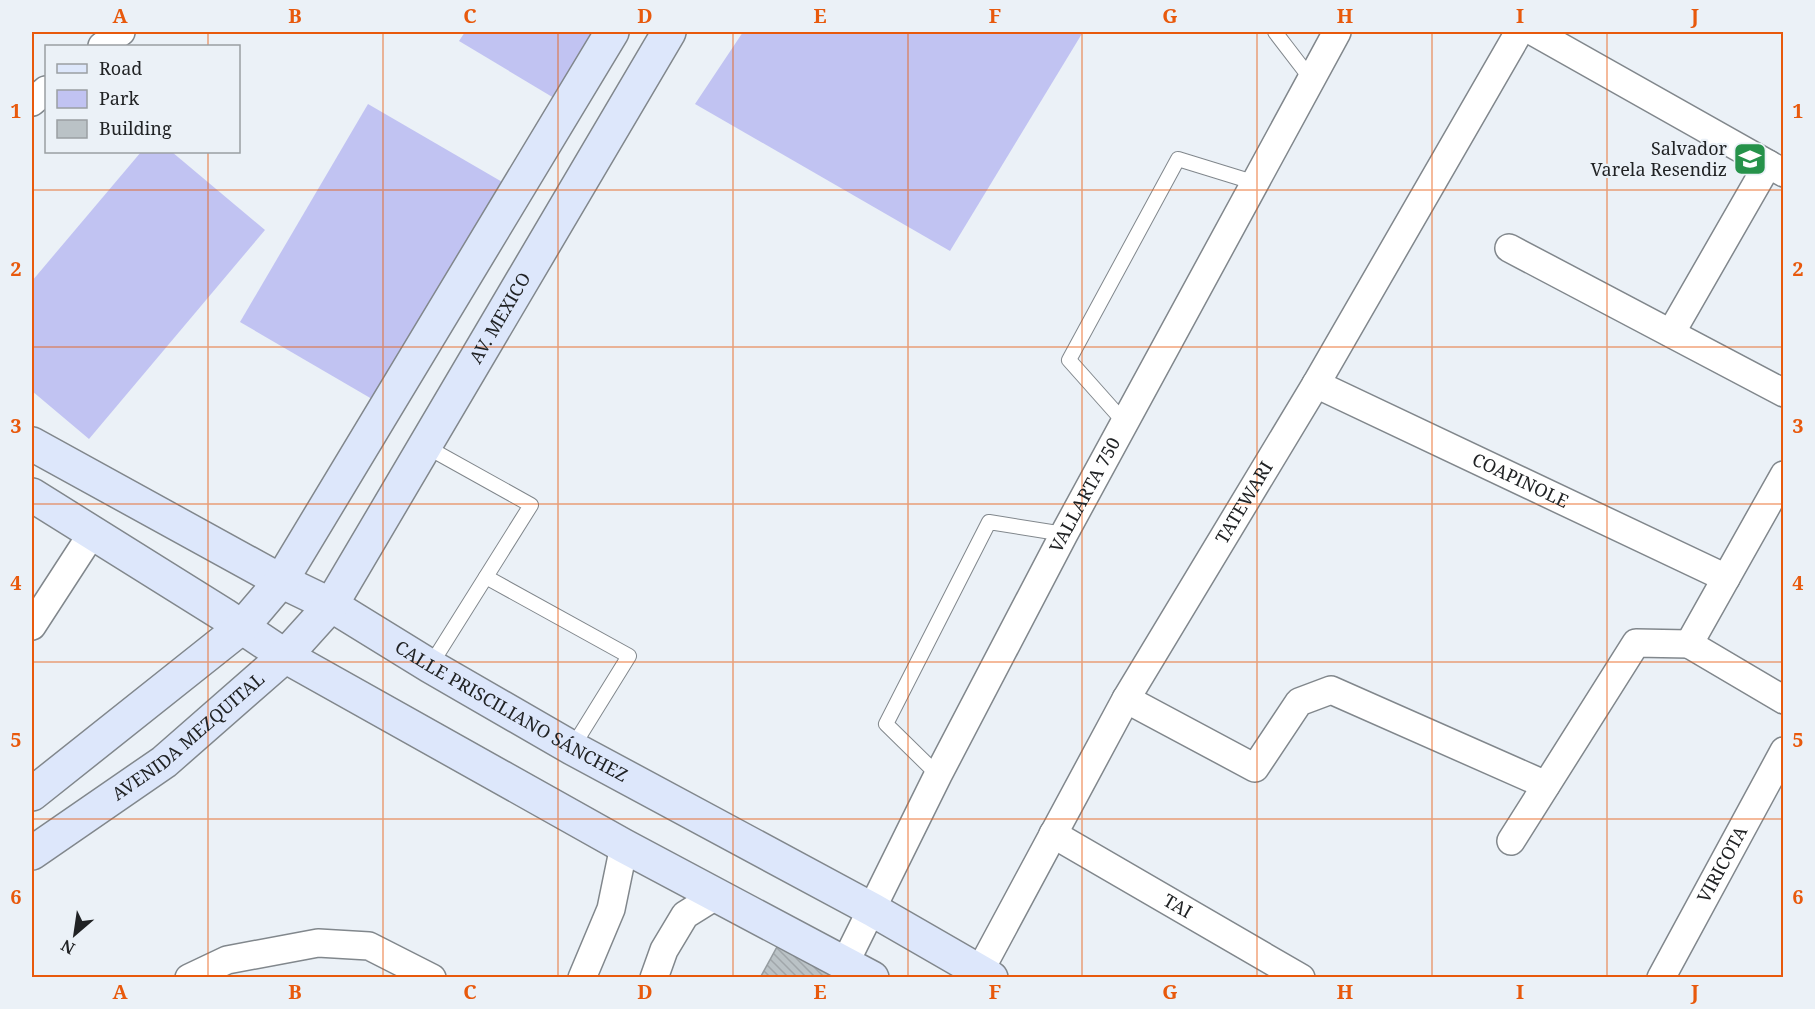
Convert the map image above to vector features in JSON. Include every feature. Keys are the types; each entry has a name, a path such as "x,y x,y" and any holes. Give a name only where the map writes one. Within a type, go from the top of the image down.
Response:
{"main road":[{"path":"32,794 242,627 281,581 612,32"},
{"name":"AV. MEXICO","path":"331,605 669,32"},
{"name":"CALLE PRISCILIANO SÁNCHEZ","path":"32,444 281,581 331,605 430,666 572,748 873,910 982,975"},
{"path":"32,495 285,656 624,846 859,970"},
{"name":"AVENIDA MEZQUITAL","path":"32,853 164,762 285,656 331,605"}],"street":[{"path":"103,45 120,32"},
{"name":"VALLARTA 750","path":"859,970 873,910 938,775 1064,534 1337,32"},
{"name":"TATEWARI","path":"982,975 1053,834 1126,699 1317,384 1519,32"},
{"path":"1534,32 1776,169 1671,333"},
{"path":"32,102 45,91"},
{"path":"1509,248 1784,393"},
{"name":"COAPINOLE","path":"1317,384 1726,578"},
{"path":"1689,644 1784,475"},
{"path":"32,626 93,532"},
{"path":"1511,841 1636,643 1689,644 1784,700"},
{"path":"1126,699 1256,768 1299,702 1331,690 1546,785"},
{"name":"VIRICOTA","path":"1661,978 1784,751"},
{"name":"TAI","path":"1053,834 1301,978"},
{"path":"582,978 611,909 624,846"},
{"path":"654,978 664,951 685,915 717,895"},
{"path":"189,978 227,960 318,943 369,946 432,978"}],"lane":[{"path":"1275,32 1311,79"},
{"path":"1125,423 1069,360 1178,159 1256,183"},
{"path":"425,446 531,505 430,666"},
{"path":"938,775 886,724 990,522 1064,534"},
{"path":"486,577 628,656 572,748"}],"green space":[{"path":"465,32 601,32 559,101 459,41"},
{"path":"743,32 1083,32 950,251 695,104"},
{"path":"368,104 511,187 384,406 240,322"},
{"path":"140,153 173,153 265,230 89,439 32,391 32,281"}],"building":[{"path":"778,945 836,978 760,978"}],"place":[{"name":"Salvador Varela Resendiz","path":"1750,159"}]}
